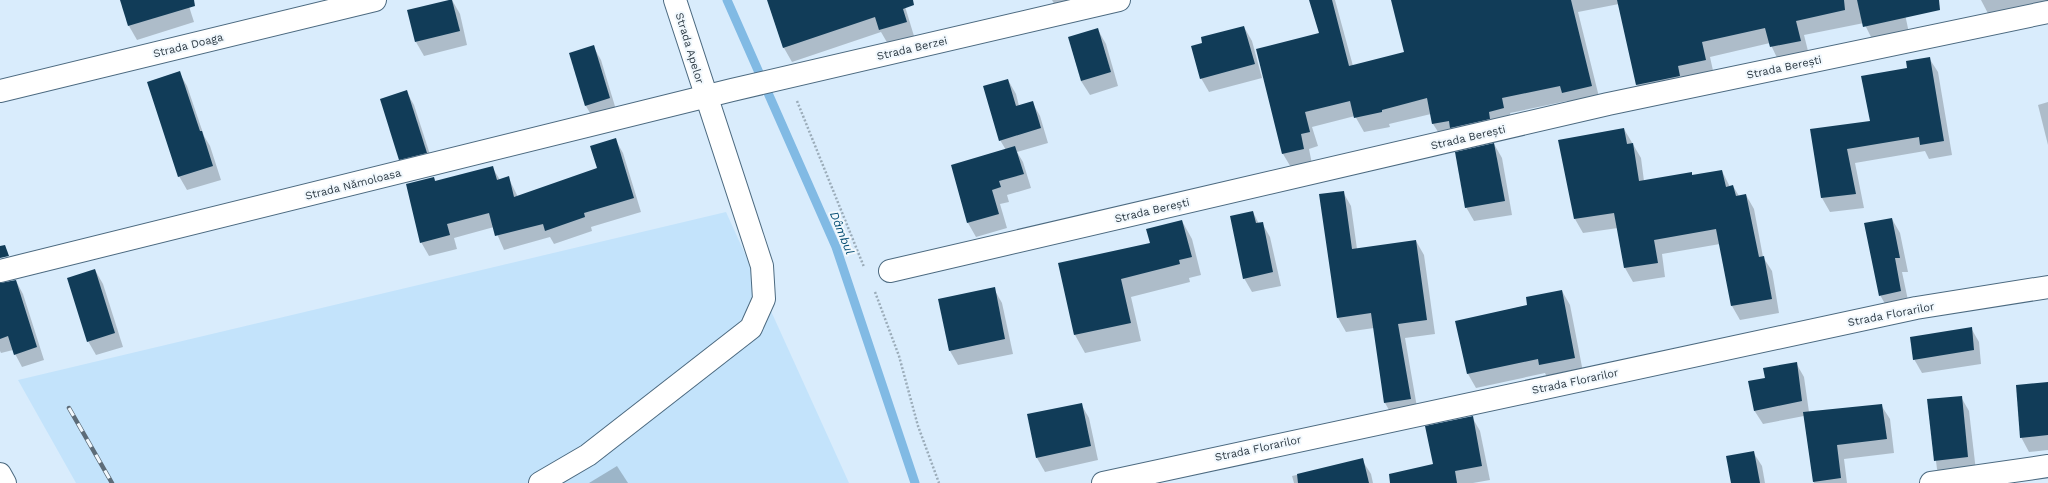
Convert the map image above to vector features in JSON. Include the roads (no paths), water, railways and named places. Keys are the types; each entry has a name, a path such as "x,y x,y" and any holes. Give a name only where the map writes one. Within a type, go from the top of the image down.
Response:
{"street":[{"name":"Strada Doaga","path":"0,91 375,0"},
{"name":"Strada Apelor","path":"540,483 588,455 751,328 764,298 762,266 675,0"},
{"name":"Strada Berzei","path":"706,97 790,76 1119,0"},
{"name":"Strada Berești","path":"890,271 1608,104 2048,12"},
{"name":"Strada Nămoloasa","path":"0,271 706,97"},
{"name":"Strada Florarilor","path":"1103,483 1916,308 2048,287"},
{"path":"1931,483 2048,466"},
{"path":"0,474 5,483"}],"waterway":[{"name":"Dâmbul","path":"727,0 836,247 915,483"}],"railway":[{"path":"69,408 112,483"}]}
